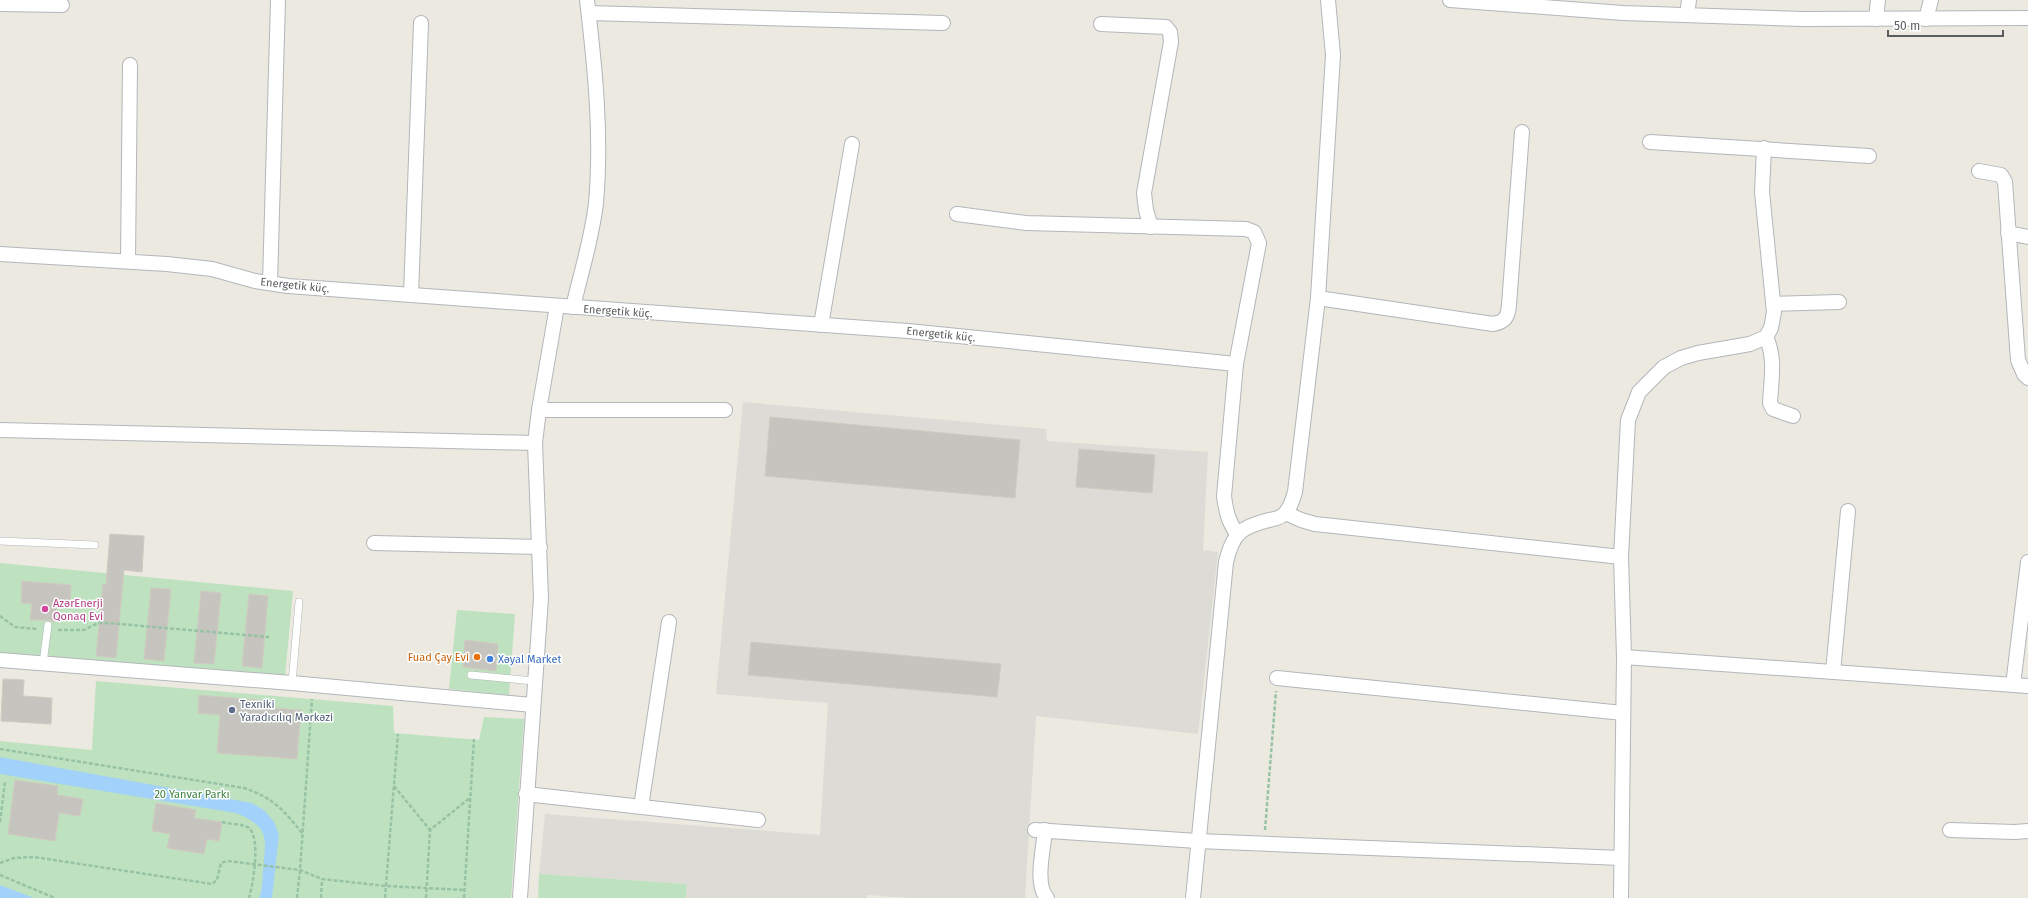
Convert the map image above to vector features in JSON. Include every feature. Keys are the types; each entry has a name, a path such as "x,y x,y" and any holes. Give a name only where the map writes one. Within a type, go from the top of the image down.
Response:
{"street":[{"path":"270,283 278,0"},
{"path":"1193,898 1197,841 1226,562 1230,546 1237,534 1246,527 1276,519 1286,513 1295,492 1318,298 1333,55 1328,0"},
{"path":"1450,0 1576,5 1687,15 1803,19 2028,18"},
{"path":"1687,15 1689,0"},
{"path":"1876,19 1878,0"},
{"path":"1926,18 1931,0"},
{"path":"0,4 62,5"},
{"path":"573,307 596,204 599,149 597,98 588,7 943,23"},
{"path":"411,295 421,23"},
{"path":"1101,24 1166,27 1170,32 1170,42 1144,193 1146,210 1151,226"},
{"path":"128,261 130,65"},
{"path":"1318,298 1493,324 1501,323 1508,317 1510,305 1522,132"},
{"path":"1650,142 1764,148 1868,156"},
{"path":"821,325 852,144"},
{"path":"1621,898 1624,657 1621,557 1628,420 1639,392 1664,367 1681,358 1698,353 1750,344 1766,337 1771,328 1774,312 1763,199 1764,148"},
{"path":"1979,172 2001,175 2005,182 2018,360 2024,374 2028,378"},
{"path":"957,214 1026,223 1246,229 1254,232 1259,243 1236,364 1224,496 1225,510 1229,523 1237,534"},
{"path":"2008,233 2028,237"},
{"name":"Energetik küç.","path":"0,254 128,261 212,269 270,283 557,306 908,331 1236,364"},
{"path":"1773,304 1838,302"},
{"path":"520,898 532,705 541,598 535,442 557,306"},
{"path":"1766,337 1773,356 1770,403 1773,409 1793,416"},
{"path":"539,410 725,410"},
{"path":"0,430 535,442"},
{"path":"1833,672 1848,511"},
{"path":"1286,513 1301,520 1315,524 1621,557"},
{"path":"374,543 540,547"},
{"path":"2013,685 2028,562"},
{"path":"641,807 669,622"},
{"path":"1624,657 2028,686"},
{"path":"0,660 292,683 532,705"},
{"path":"1277,678 1623,713"},
{"path":"526,794 758,820"},
{"path":"1046,898 1040,881 1040,830 1197,841 1621,858"},
{"path":"1950,830 2028,831"}],"lane":[{"path":"0,541 95,545"},
{"path":"292,683 300,602"},
{"path":"43,663 48,627"},
{"path":"471,675 534,681"}],"path":[{"path":"0,616 15,627 48,627 84,630 98,623 108,623 269,637"},
{"path":"1263,844 1277,678"},
{"path":"296,898 300,870 314,685"},
{"path":"385,898 398,734"},
{"path":"464,898 474,739"},
{"path":"0,750 244,788 264,795 283,810 303,834"},
{"path":"0,822 5,782"},
{"path":"394,786 430,830 426,898"},
{"path":"430,830 470,797"},
{"path":"222,822 248,827 253,832 256,841 249,898"},
{"path":"0,863 14,858 34,857 212,884 218,880 221,863 227,861 254,866 300,870 322,879 386,886 464,890"},
{"path":"0,875 55,898"},
{"path":"321,898 322,879"}],"shaded area":[{"path":"743,402 1046,429 1047,441 1208,452 1203,550 1218,552 1198,734 1036,716 1025,898 909,898 867,895 867,898 686,898 687,884 539,874 545,814 820,835 828,703 716,694"}],"green space":[{"path":"0,563 293,591 285,677 0,654"},
{"path":"457,610 515,614 509,695 449,689"},
{"name":"20 Yanvar Parkı","path":"96,681 393,706 394,733 479,740 484,717 524,719 511,898 0,898 0,741 92,750"},
{"path":"539,874 687,884 686,898 538,898"}],"water":[{"path":"0,757 252,803 265,811 274,822 279,834 272,898 259,898 262,888 265,842 260,829 255,823 247,818 236,813 0,774"},
{"path":"0,885 34,898 0,898"}],"building":[{"path":"770,417 1020,440 1015,498 765,476"},
{"path":"1079,449 1155,455 1152,493 1076,487"},
{"path":"110,534 144,536 142,572 124,570 116,658 96,656 103,584 106,585"},
{"path":"22,581 71,585 70,605 57,604 55,622 48,620 30,620 32,604 21,603"},
{"path":"151,588 171,589 164,661 144,659"},
{"path":"201,591 221,593 214,664 194,663"},
{"path":"249,594 268,596 262,668 242,666"},
{"path":"465,640 498,644 496,671 463,667"},
{"path":"751,642 1001,664 997,697 748,675"},
{"path":"3,679 24,680 23,696 52,698 51,724 1,721"},
{"path":"199,695 269,701 269,708 301,710 297,759 217,753 220,715 198,713"},
{"path":"15,780 58,786 57,795 83,799 80,816 59,813 55,841 8,834"},
{"path":"156,803 196,810 194,818 222,822 219,841 207,839 204,854 167,848 170,834 152,831"}],"place":[{"name":"AzərEnerji Qonaq Evi","path":"45,609"},
{"name":"Fuad Çay Evi","path":"477,657"},
{"name":"Xəyal Market","path":"490,659"},
{"name":"Texniki Yaradıcılıq Mərkəzi","path":"232,710"}]}
